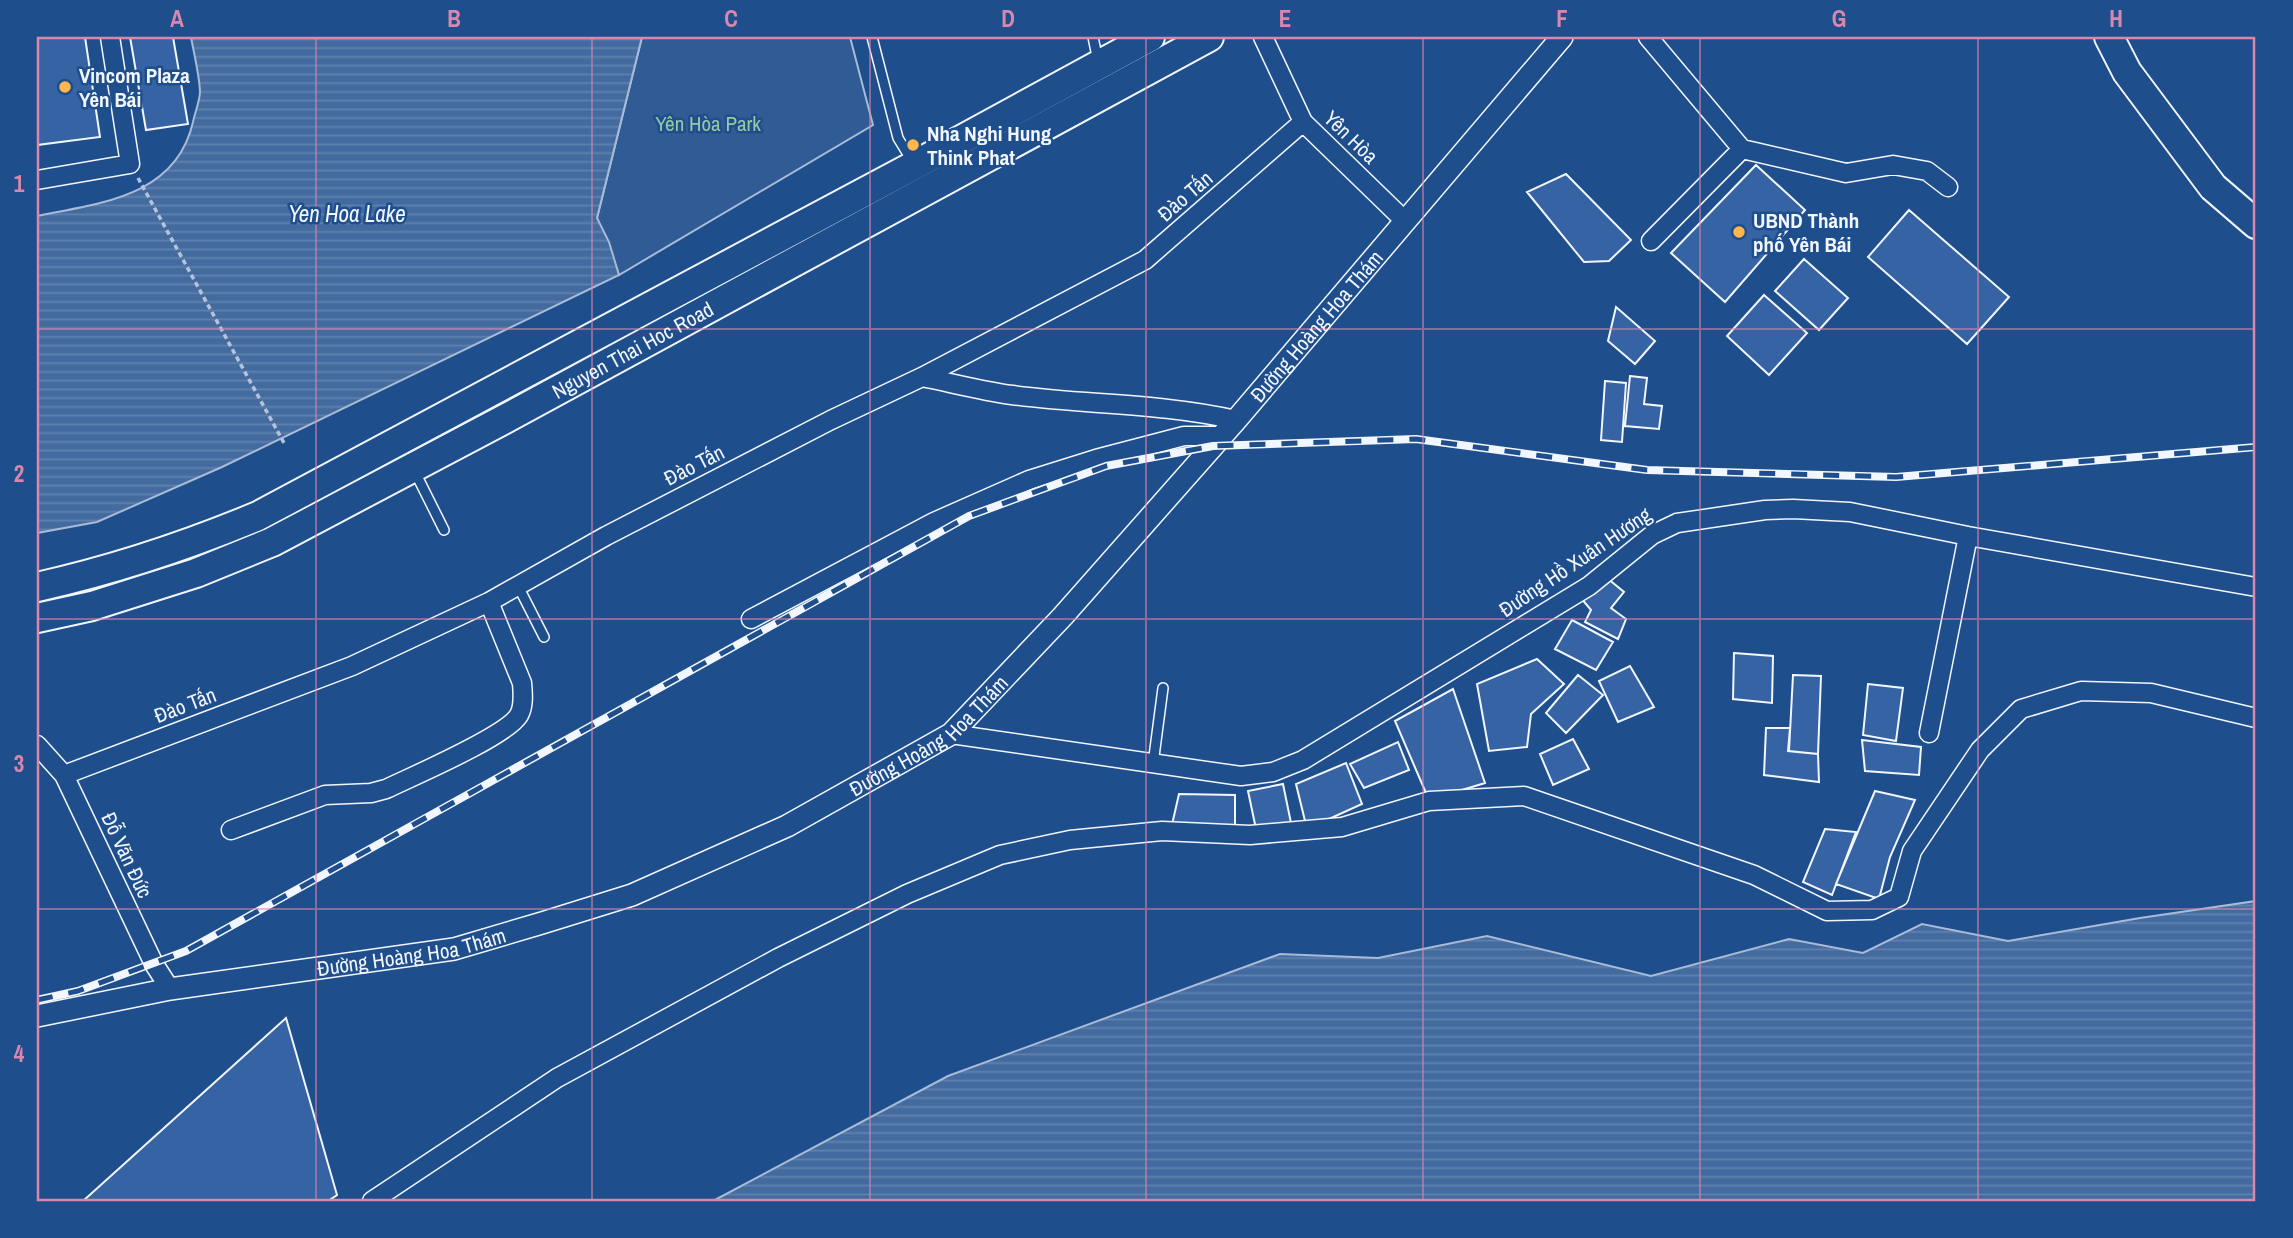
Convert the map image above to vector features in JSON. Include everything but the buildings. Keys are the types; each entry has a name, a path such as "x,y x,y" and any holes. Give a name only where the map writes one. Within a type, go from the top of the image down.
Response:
{"main road":[{"name":"Nguyen Thai Hoc Road","path":"37,618 92,606 196,573 272,542 412,467 923,177 1150,37"},
{"name":"Nguyen Thai Hoc Road","path":"37,587 86,576 186,546 258,516 923,177 1209,37"},
{"path":"2109,37 2127,72 2213,187 2256,224"}],"street":[{"path":"37,180 130,164 110,37"},
{"name":"Yên Hòa","path":"1263,37 1303,122 1405,221"},
{"name":"Đường Hoàng Hoa Thám","path":"37,1016 170,989 454,949 632,895 787,826 951,734 1063,616 1229,428 1562,37"},
{"path":"1648,37 1742,149 1846,173 1893,165 1927,171 1948,187"},
{"name":"Đào Tấn","path":"64,775 352,667 489,602 606,536 796,438 922,377 1145,260 1303,122"},
{"path":"1651,241 1742,149"},
{"path":"922,377 1012,395 1202,412 1229,428"},
{"path":"751,619 934,522 1029,480 1184,436 1229,428"},
{"name":"Đường Hồ Xuân Hương","path":"951,734 1241,776 1289,768 1589,586 1651,536 1677,523 1765,510 1823,509 1887,518 1968,536 2256,587"},
{"path":"1929,733 1968,536"},
{"path":"230,830 325,795 371,793 386,789 505,730 520,714 522,683 489,602"},
{"path":"372,1201 557,1078 649,1027 778,958 907,894 1000,855 1070,840 1162,831 1250,835 1342,827 1429,801 1524,796 1754,875 1827,911 1872,910 1899,897 1912,851 1980,750 2021,709 2081,691 2151,692 2256,718"},
{"name":"Đỗ Văn Đức","path":"37,744 64,775 154,964 170,989"}],"lane":[{"path":"872,37 898,138 923,177"},
{"path":"1093,37 1099,66"},
{"path":"412,467 444,530"},
{"path":"517,586 544,637"},
{"path":"1153,764 1163,688"}],"path":[{"path":"130,164 284,443"}],"shaded area":[{"name":"Yên Hòa Park","path":"642,37 850,37 873,125 619,275 597,218"}],"water":[{"name":"Yen Hoa Lake","path":"191,37 642,37 597,218 609,242 619,275 222,467 97,522 37,533 37,216 110,200 132,192 153,181 170,166 184,147 199,99 199,77"},
{"path":"2256,901 2256,1201 713,1201 948,1076 1280,954 1378,958 1487,936 1651,976 1789,939 1863,953 1922,924 2008,941"}],"railway":[{"path":"37,1000 78,991 186,951 969,516 1106,466 1213,446 1416,439 1647,470 1896,477 2256,447"}],"place":[{"name":"Vincom Plaza Yên Bái","path":"65,87"},
{"name":"Nha Nghi Hung Think Phat","path":"913,145"},
{"name":"UBND Thành phố Yên Bái","path":"1739,232"}]}
